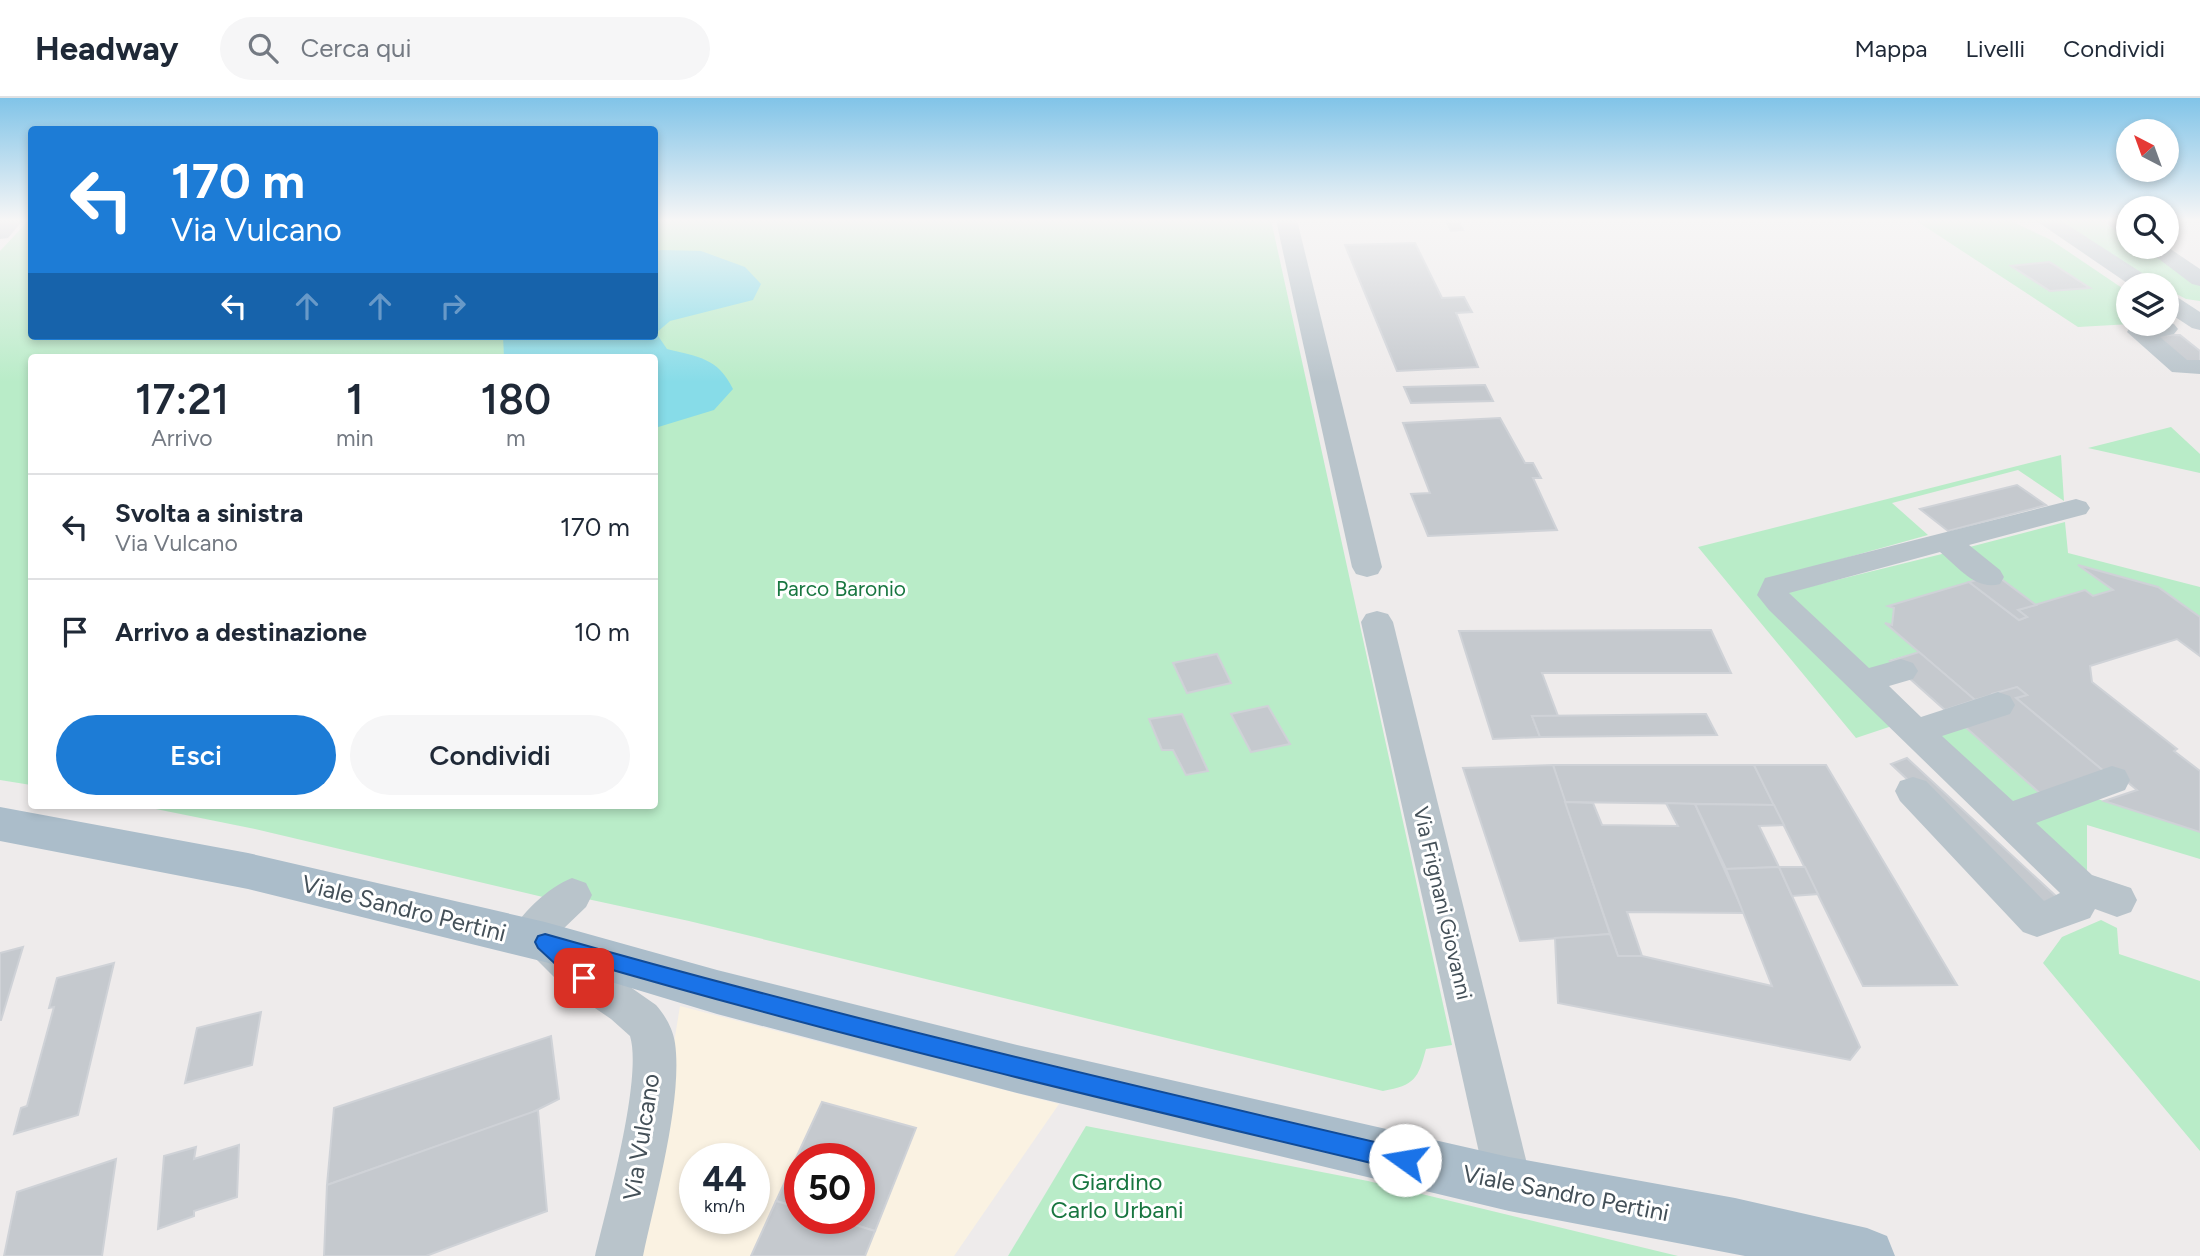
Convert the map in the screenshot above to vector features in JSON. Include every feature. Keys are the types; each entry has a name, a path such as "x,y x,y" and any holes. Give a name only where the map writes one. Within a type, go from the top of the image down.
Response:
{"main road":[{"name":"Viale Sandro Pertini","path":"0,824 248,871 537,940 717,992 1017,1069 1746,1241 1867,1256"}],"street":[{"path":"1299,274 1367,566"},
{"path":"2179,303 2200,306"},
{"path":"2179,308 2200,323"},
{"path":"2167,336 2199,363"},
{"path":"2076,508 1776,585 1773,595 2079,887 2117,900"},
{"path":"1945,541 1989,577"},
{"name":"Via Frignani Giovanni","path":"1377,622 1509,1184"},
{"path":"1862,682 1901,671"},
{"path":"1914,732 1998,705"},
{"path":"2005,819 2112,780"},
{"path":"1913,791 2037,919 2076,906 2080,901 2079,887"},
{"path":"537,940 572,895"},
{"name":"Via Vulcano","path":"537,940 584,978 628,1005 651,1029 654,1070 639,1168 618,1256"}],"shaded area":[{"path":"680,1006 1059,1104 954,1256 639,1256"}],"green space":[{"name":"Parco Baronio","path":"0,274 28,274 28,340 658,340 658,274 1283,274 1452,1045 1426,1049 1414,1079 1402,1086 1383,1091 689,921 555,892 543,897 255,829 156,809 658,809 658,354 28,354 28,785 0,780"},
{"path":"1997,274 2101,274 2116,284 2116,325 2078,327"},
{"path":"2179,274 2184,274 2200,285 2200,301 2179,295"},
{"path":"2171,427 2200,454 2200,473 2088,448"},
{"path":"2061,455 2064,501 2018,470 1892,503 1928,535 1770,579 1898,724 1856,738 1698,547"},
{"path":"2065,522 2068,553 2200,587 2200,617 2158,587 2081,566 2113,590 2093,596 2085,590 2036,605 1962,549"},
{"path":"1950,552 1982,578 1889,606 1894,608 1892,625 1887,624 1919,652 1890,660 1895,666 1867,674 1784,593"},
{"path":"1963,725 2042,795 2014,805 1937,734"},
{"path":"2088,796 2200,832 2200,859 2087,825 2087,875 2031,823"},
{"path":"2101,920 2117,928 2119,954 2200,981 2200,1151 2043,963 2062,937"},
{"name":"Giardino Carlo Urbani","path":"1086,1126 1368,1181 1678,1256 1008,1256"}],"water":[{"path":"658,274 752,274 761,284 753,300 670,321 658,331"},
{"path":"658,336 667,349 689,354 714,365 733,389 714,410 658,427 658,354 504,354 503,340 658,340"}],"building":[{"path":"1357,274 1430,274 1442,298 1464,297 1472,312 1456,313 1478,367 1397,371"},
{"path":"2024,274 2068,274 2090,288 2050,291"},
{"path":"2137,336 2179,336 2200,351 2200,362 2170,363"},
{"path":"1485,385 1493,401 1411,403 1404,387"},
{"path":"1500,418 1525,463 1533,463 1541,478 1533,478 1557,530 1428,536 1411,494 1430,493 1403,423"},
{"path":"2017,485 2046,505 1948,531 1920,509"},
{"path":"2078,565 2158,587 2200,617 2200,656 2177,639 2090,666 2092,682 2177,749 2174,751 2200,771 2200,832 2104,801 2137,790 2114,771 2106,773 2016,698 2027,695 2017,687 1975,700 1885,623 1892,625 1894,608 1888,606 1969,582 2019,620 2027,617 2018,610 2085,590 2093,596 2113,590"},
{"path":"1996,575 2036,605 2018,610 2027,617 2019,620 1969,582"},
{"path":"1711,630 1731,673 1542,673 1558,716 1532,716 1540,737 1493,739 1459,631"},
{"path":"1919,652 1975,700 1945,710 1890,661"},
{"path":"1217,654 1231,683 1187,693 1173,663"},
{"path":"2017,687 2027,695 2016,698 2106,773 2042,795 1963,725 1992,694"},
{"path":"1268,706 1290,744 1251,752 1231,714"},
{"path":"1182,714 1208,771 1186,775 1173,750 1162,750 1149,719"},
{"path":"1706,714 1717,735 1540,737 1532,716"},
{"path":"1907,758 2058,898 2041,905 1891,764"},
{"path":"1553,765 1754,765 1774,805 1565,802"},
{"path":"1553,765 1610,934 1520,941 1463,768"},
{"path":"1754,765 1826,765 1957,985 1863,986"},
{"path":"1565,802 1593,803 1602,825 1678,826 1666,803 1695,804 1744,913 1627,912 1642,956 1618,956"},
{"path":"1695,804 1774,805 1784,825 1759,826 1779,867 1726,869"},
{"path":"1779,867 1860,1047 1850,1060 1558,1003 1555,938 1610,934 1618,956 1642,956 1772,986 1726,869"},
{"path":"1779,867 1805,867 1818,894 1792,896"},
{"path":"23,947 1,1020 0,1020 0,953"},
{"path":"114,963 78,1115 14,1134 21,1108 27,1106 54,1007 49,1008 57,978"},
{"path":"261,1012 252,1065 185,1083 197,1028"},
{"path":"551,1036 559,1099 529,1114 327,1185 334,1108"},
{"path":"822,1102 916,1128 875,1231 875,1143 803,1143"},
{"path":"538,1110 547,1211 426,1256 324,1256 327,1185"},
{"path":"239,1145 237,1197 194,1211 194,1216 158,1229 164,1156 196,1147 194,1159"},
{"path":"116,1159 102,1256 4,1256 17,1192"},
{"path":"784,1184 784,1203 776,1201"},
{"path":"776,1201 784,1203 784,1234 874,1234 865,1256 751,1256 761,1234 770,1234 770,1214"}],"route":[{"path":"584,978 545,942 717,992 1017,1069 1405,1160"}]}
